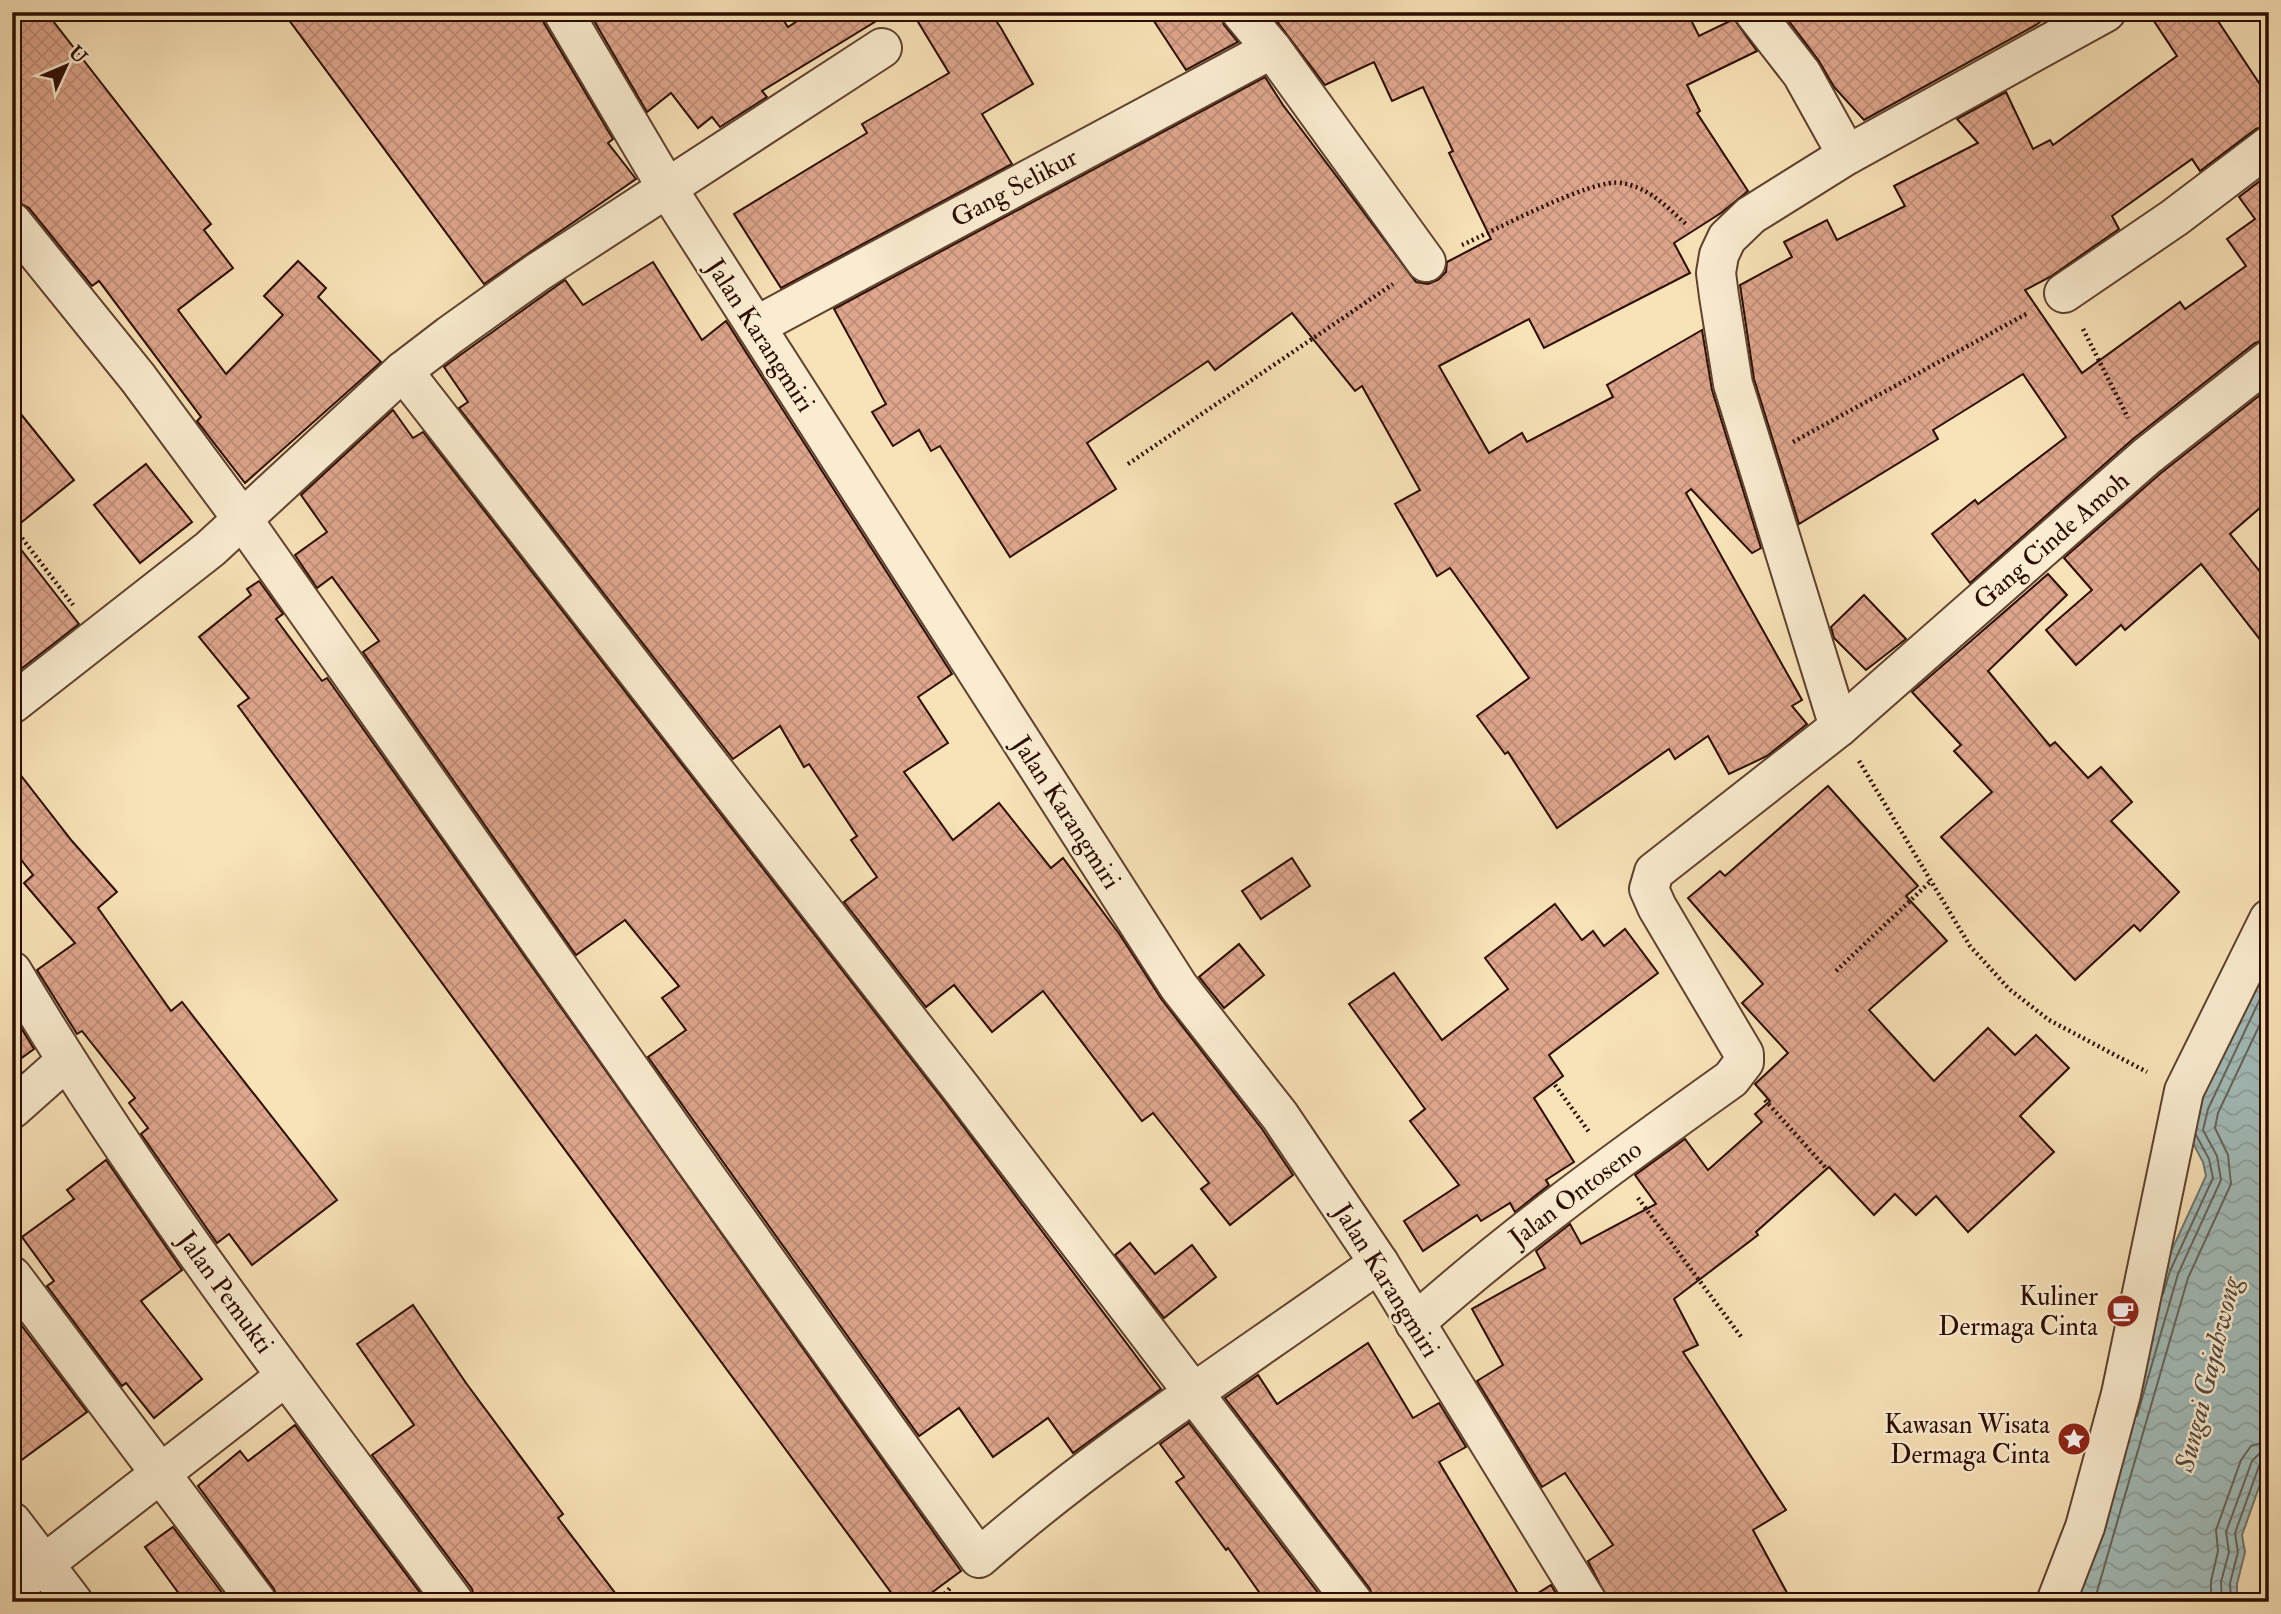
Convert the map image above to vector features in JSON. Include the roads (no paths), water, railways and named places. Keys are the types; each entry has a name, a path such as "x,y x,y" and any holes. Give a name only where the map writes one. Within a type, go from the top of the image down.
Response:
{"street":[{"name":"Jalan Karangmiri","path":"563,12 667,188 1180,987 1280,1116 1379,1263 1587,1602"},
{"path":"1241,12 1272,49 1426,262"},
{"path":"1754,12 1802,74 1847,155"},
{"path":"1839,727 1756,463 1731,372 1718,296 1716,273 1719,255 1727,238 1751,215 1847,155 2094,16"},
{"path":"12,704 98,639 243,520 403,371 538,272 882,48"},
{"name":"Gang Selikur","path":"755,326 1272,49"},
{"path":"2064,293 2174,218 2269,146"},
{"path":"12,222 138,379 243,520 681,1142 979,1558 1029,1515 1191,1392 1276,1337 1379,1263"},
{"name":"Gang Cinde Amoh","path":"1739,1070 1744,1062 1744,1054 1657,907 1650,888 1654,872 1839,727 2147,456 2269,360"},
{"path":"403,371 961,1088 1353,1602"},
{"path":"2056,1602 2085,1527 2121,1394 2184,1091 2269,919"},
{"name":"Jalan Pemukti","path":"12,971 114,1135 286,1376 454,1602"},
{"path":"12,1108 66,1061"},
{"name":"Jalan Ontoseno","path":"1415,1323 1481,1264 1612,1164 1731,1079 1739,1070"},
{"path":"12,1276 257,1602"},
{"path":"12,1589 286,1376"},
{"path":"12,1522 73,1602"}],"water":[{"name":"Sungai Gajahwong","path":"2269,943 2269,1459 2242,1535 2245,1552 2237,1584 2237,1602 2066,1602 2163,1269 2206,1176 2203,1162 2187,1132"}],"place":[{"name":"Kuliner Dermaga Cinta","path":"2123,1311"},
{"name":"Kawasan Wisata Dermaga Cinta","path":"2074,1439"}]}
